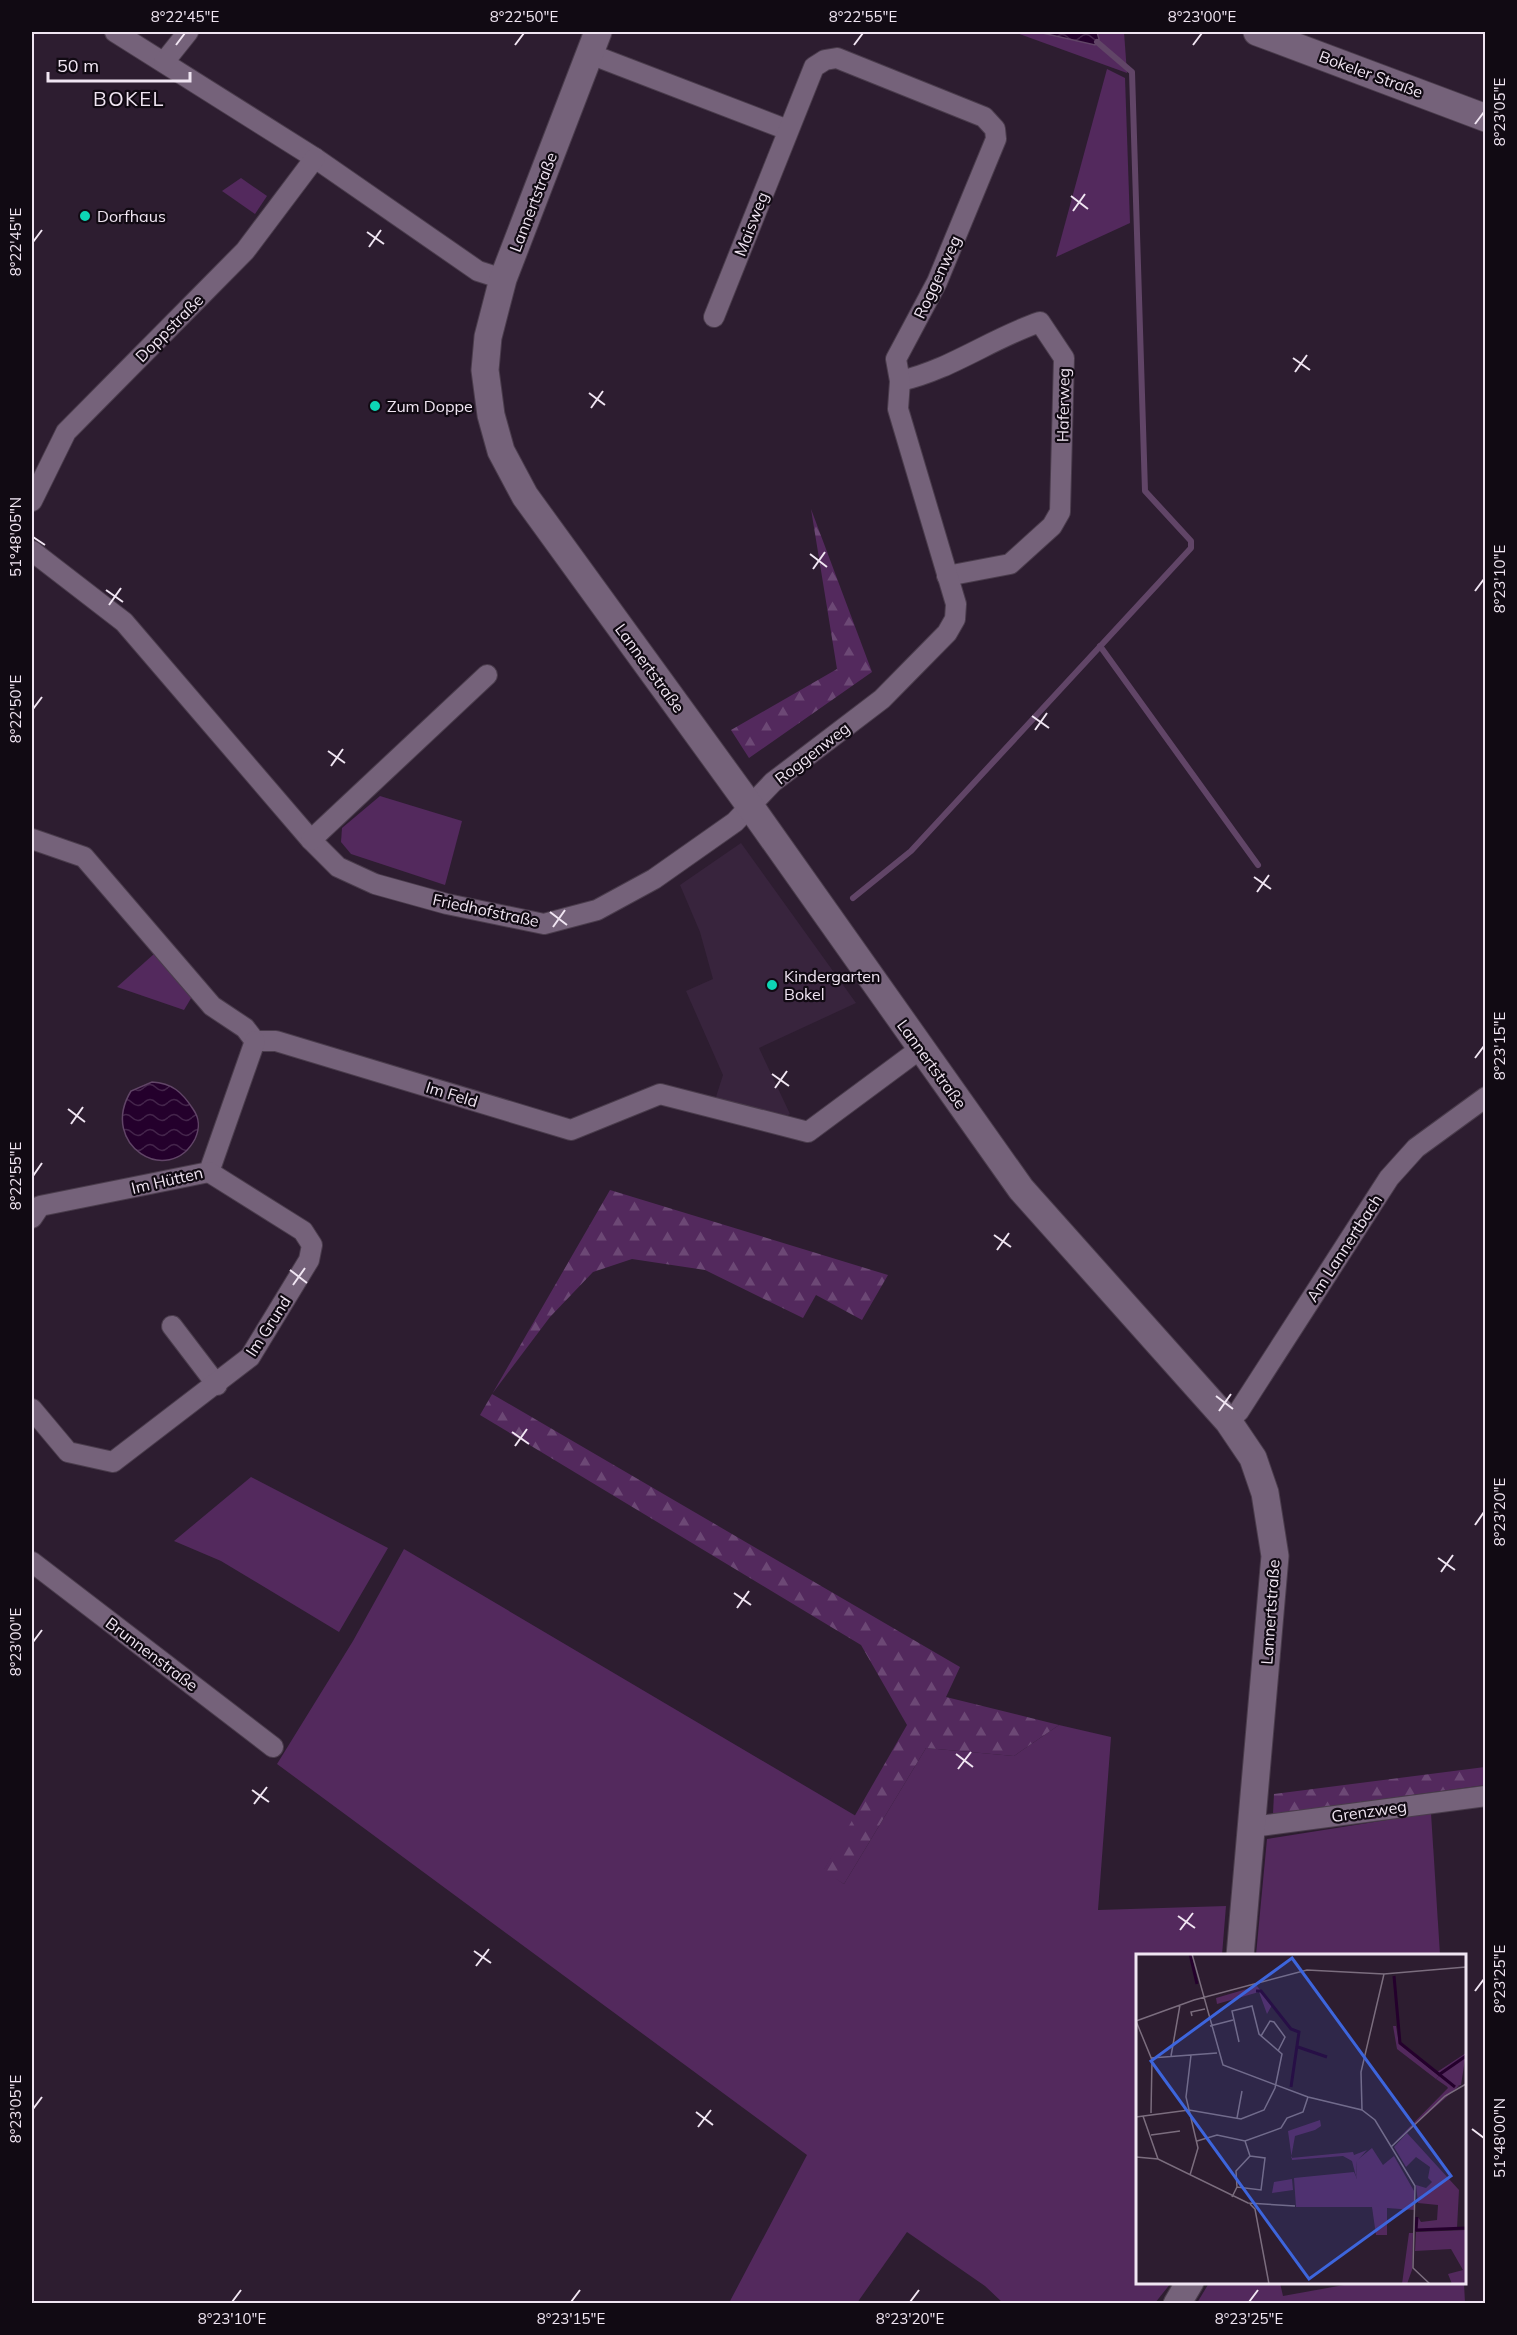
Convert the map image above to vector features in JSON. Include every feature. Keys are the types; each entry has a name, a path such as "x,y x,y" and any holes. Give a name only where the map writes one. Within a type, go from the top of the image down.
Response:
{"street":[{"path":"115,32 315,158 478,271 503,279"},
{"path":"164,62 188,32"},
{"name":"Bokeler Straße","path":"1257,32 1485,118"},
{"path":"594,43 788,130"},
{"name":"Lannertstraße","path":"594,43 503,279 488,337 485,389 501,451 525,496 750,806 920,1049 1022,1188 1228,1421 1253,1458 1265,1493 1275,1556 1240,1954"},
{"name":"Roggenweg","path":"750,806 773,782 882,699 947,633 956,619 956,604 898,409 900,381 896,359 937,282 996,139 995,129 984,117 837,58 825,60 814,67 788,130"},
{"name":"Maisweg","path":"714,317 788,130"},
{"name":"Doppstraße","path":"32,501 66,432 245,251 315,158"},
{"name":"Haferweg","path":"900,381 924,375 1016,330 1040,322 1064,358 1060,512 1052,526 1010,564 947,576"},
{"name":"Friedhofstraße","path":"32,551 124,622 311,840 338,867 375,884 447,904 544,924 597,910 654,879 735,822 750,806"},
{"path":"311,840 487,675"},
{"path":"32,839 84,857 212,1006 244,1029 255,1041"},
{"name":"Im Feld","path":"255,1041 276,1041 571,1130 660,1094 808,1132 920,1049"},
{"name":"Im Hütten","path":"32,1218 39,1206 209,1172 255,1041"},
{"name":"Am Lannertbach","path":"1228,1421 1239,1411 1389,1178 1416,1148 1485,1097"},
{"name":"Im Grund","path":"32,1409 68,1452 113,1462 217,1385 250,1357 309,1260 312,1245 303,1231 209,1172"},
{"path":"172,1326 217,1385"},
{"name":"Brunnenstraße","path":"32,1562 273,1747"},
{"name":"Grenzweg","path":"1252,1827 1485,1796"},
{"path":"1177,2304 1189,2284"}],"shaded area":[{"name":"Kindergarten Bokel","path":"741,843 856,1003 759,1048 790,1114 779,1120 715,1100 723,1075 686,991 713,979 700,932 680,885"}],"green space":[{"path":"1014,32 1124,32 1127,73"},
{"path":"1107,69 1125,78 1130,223 1056,257"},
{"path":"241,178 267,196 255,214 222,191"},
{"path":"811,509 872,672 749,758 731,730 837,669"},
{"path":"380,796 462,821 445,885 351,854 341,842 342,828"},
{"path":"154,954 193,995 184,1010 117,987"},
{"path":"610,1190 888,1275 862,1320 816,1295 803,1318 705,1270 632,1259 593,1272 550,1317 493,1393"},
{"path":"492,1394 960,1667 946,1697 1059,1725 1014,1756 926,1748 844,1884 823,1871 907,1725 861,1645 480,1415"},
{"path":"251,1477 388,1548 339,1632 221,1561 174,1541"},
{"path":"404,1549 856,1816 824,1870 844,1884 926,1748 1014,1756 1059,1725 1111,1737 1098,1910 1226,1906 1222,1954 1136,1954 1136,2284 1170,2284 1155,2303 1003,2303 985,2286 907,2232 857,2303 729,2303 807,2155 277,1764 353,1641"},
{"path":"1485,1767 1485,1785 1273,1814 1274,1794"},
{"path":"1431,1813 1440,1954 1256,1954 1267,1839"},
{"path":"1208,2284 1280,2284 1283,2296 1349,2284 1464,2284 1465,2303 1197,2303"}],"water":[{"path":"1038,32 1097,32 1099,39 1095,45"},
{"path":"152,1082 171,1086 180,1093 193,1109 198,1120 195,1139 183,1153 169,1160 155,1160 141,1154 130,1143 123,1128 123,1111 131,1091"}],"waterway":[{"path":"853,898 911,851 1191,548 1191,541 1145,491 1132,72 1097,42"},
{"path":"1100,646 1258,865"}],"place":[{"name":"Dorfhaus","path":"85,216"},
{"name":"Zum Doppe","path":"375,406"},
{"name":"Kindergarten Bokel","path":"772,985"}],"district":[{"name":"BOKEL","path":"129,99"}]}
